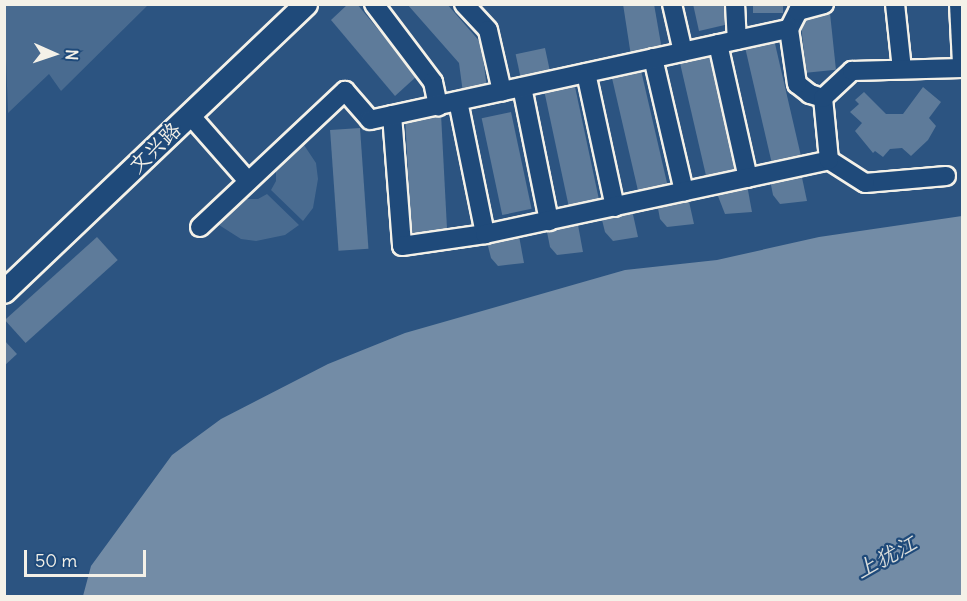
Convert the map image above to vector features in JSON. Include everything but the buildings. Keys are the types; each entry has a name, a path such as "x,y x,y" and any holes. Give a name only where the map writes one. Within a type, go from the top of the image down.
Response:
{"street":[{"name":"文兴路","path":"4,292 306,4"},
{"path":"374,4 433,82 438,106"},
{"path":"464,4 488,30 502,92"},
{"path":"672,4 683,52"},
{"path":"735,4 737,40"},
{"path":"823,98 810,94 797,84 789,29 798,11 824,4"},
{"path":"896,4 902,69"},
{"path":"959,4 963,63"},
{"path":"200,227 345,91 370,120 789,29"},
{"path":"718,44 748,178"},
{"path":"653,58 684,191"},
{"path":"823,98 852,71 963,68"},
{"path":"586,73 615,207"},
{"path":"522,87 549,221"},
{"path":"823,98 830,160"},
{"path":"458,101 485,234"},
{"path":"190,115 248,181"},
{"path":"392,115 402,246 485,234 830,160 865,183 946,176"}],"shaded area":[{"path":"4,5 148,5 61,91 49,74 8,113"},
{"path":"302,142 316,163 318,179 313,208 303,221 271,190 276,181 276,169"},
{"path":"267,194 299,225 285,235 256,241 241,239 219,225 245,199 258,199"}],"water":[{"name":"上犹江","path":"962,216 962,596 83,596 91,566 172,455 221,419 328,364 405,333 625,270 717,260 819,237"}]}
